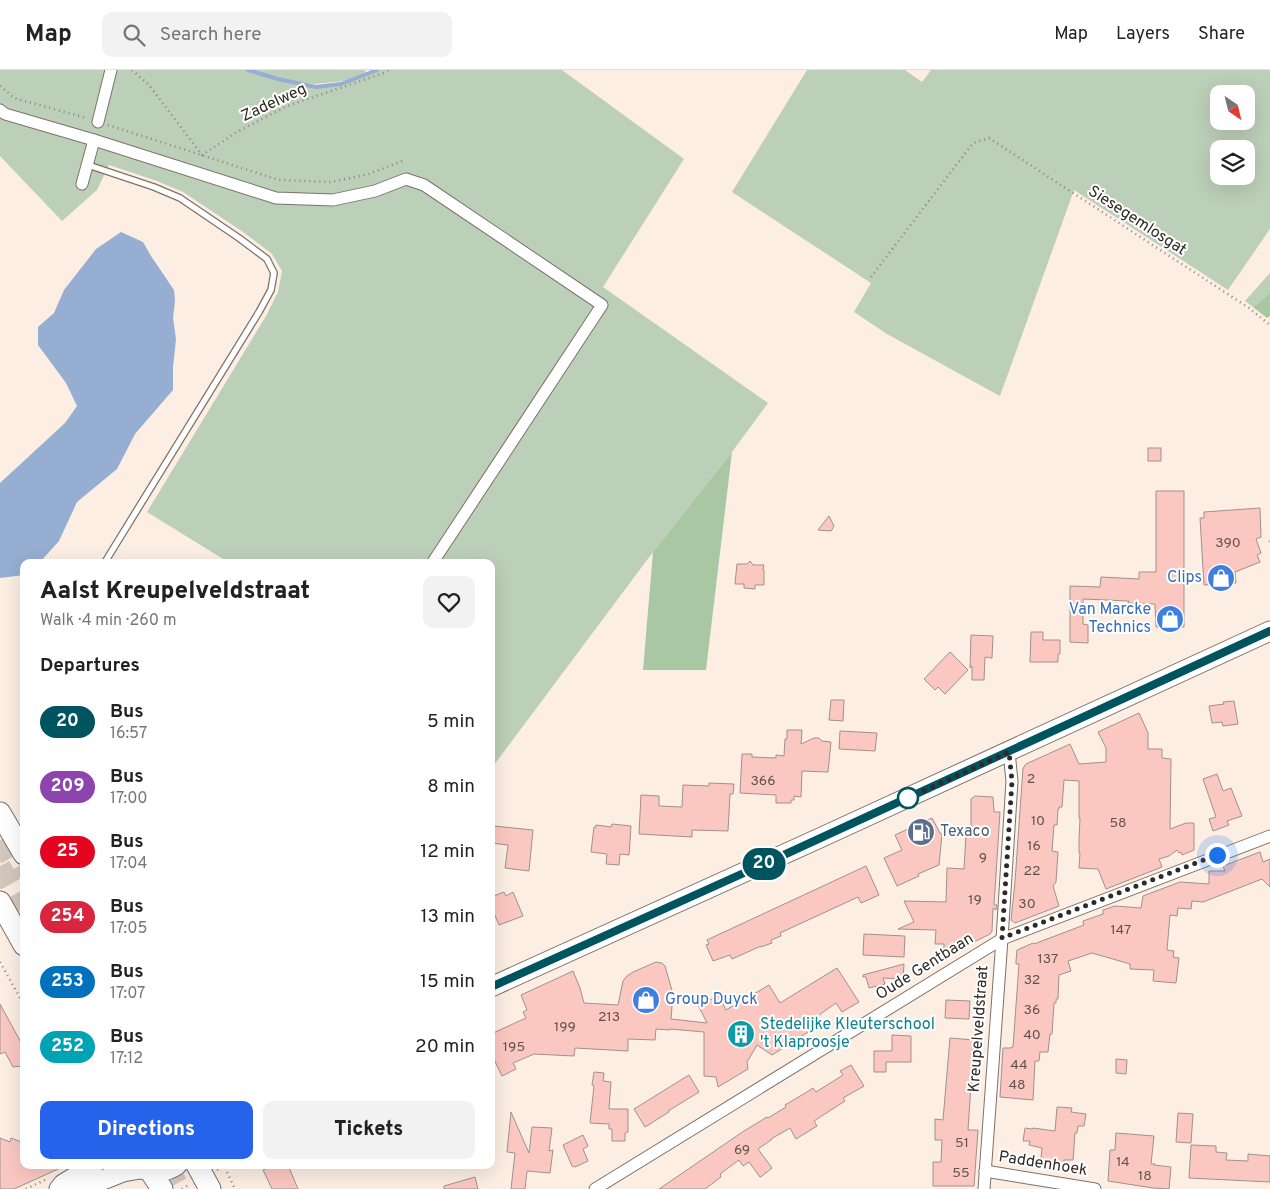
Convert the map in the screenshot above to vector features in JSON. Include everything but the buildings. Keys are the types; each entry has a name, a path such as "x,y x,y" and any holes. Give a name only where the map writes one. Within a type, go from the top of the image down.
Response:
{"highway":[{"path":"0,813 20,847"},
{"path":"0,902 20,938"}],"main road":[{"path":"495,985 1009,752 1270,631"},
{"path":"59,1189 63,1184 87,1169"},
{"path":"80,1189 123,1172 146,1174 170,1169"}],"street":[{"path":"98,122 111,70"},
{"path":"0,110 5,114 94,140 276,198 333,200 374,191 406,179 424,185 602,305 435,559"},
{"path":"82,184 94,140"},
{"name":"Kreupelveldstraat","path":"984,1189 1012,781 1009,752"},
{"name":"Oude Gentbaan","path":"595,1189 1002,938 1270,836"},
{"name":"Paddenhoek","path":"985,1171 1095,1189"}],"lane":[{"path":"88,165 154,187 180,198 239,238 266,259 274,273 271,290 260,312 107,559"}],"path":[{"path":"132,70 149,85 202,155"},
{"name":"Zadelweg","path":"202,155 237,132 287,106 388,70"},
{"path":"0,86 14,98 98,122 279,180 331,182 369,174 405,160"},
{"name":"Siesegemlosgat","path":"871,277 973,144 989,138 1249,308 1270,324"},
{"path":"1270,541 1270,546"},
{"path":"0,962 20,998"},
{"path":"225,1169 235,1189"}],"green space":[{"path":"0,70 248,70 280,80 255,70 364,70 368,74 377,70 562,70 684,159 603,287 768,403 653,552 495,764 495,559 223,559 147,512 266,316 278,292 282,271 272,254 183,192 109,165 97,190 62,221 0,156","holes":["356,78 338,84 320,86 283,80 315,84"]},
{"path":"807,70 905,70 922,82 931,70 1270,70 1270,229 1228,290 1074,190 1000,396 887,334 854,312 871,283 732,192"},
{"path":"1270,273 1270,293 1253,307 1245,301"},
{"path":"1270,293 1270,316 1267,318 1253,307"},
{"path":"732,452 706,670 643,670 653,552"}],"water":[{"path":"121,232 143,242 174,290 173,318 176,339 173,390 135,434 117,469 77,502 59,541 43,559 20,559 20,576 0,578 0,483 65,423 77,406 66,383 38,345 38,327 54,313 64,290 96,249"}],"waterway":[{"path":"248,70 316,87 341,84 377,70"}],"tunnel":[{"path":"0,840 20,875"},
{"path":"0,866 20,902"},
{"path":"169,1169 180,1189"}],"bus line":[{"name":"20","path":"495,985 1009,752 1270,631"}],"place":[{"name":"Clips","path":"1221,578"},
{"name":"Van Marcke Technics","path":"1170,619"},
{"name":"Texaco","path":"921,832"},
{"name":"Group Duyck","path":"646,1000"},
{"name":"Stedelijke Kleuterschool 't Klaproosje","path":"741,1034"}],"route":[{"path":"908,798 1009,752 1012,781 1002,938 1217,855"}]}
